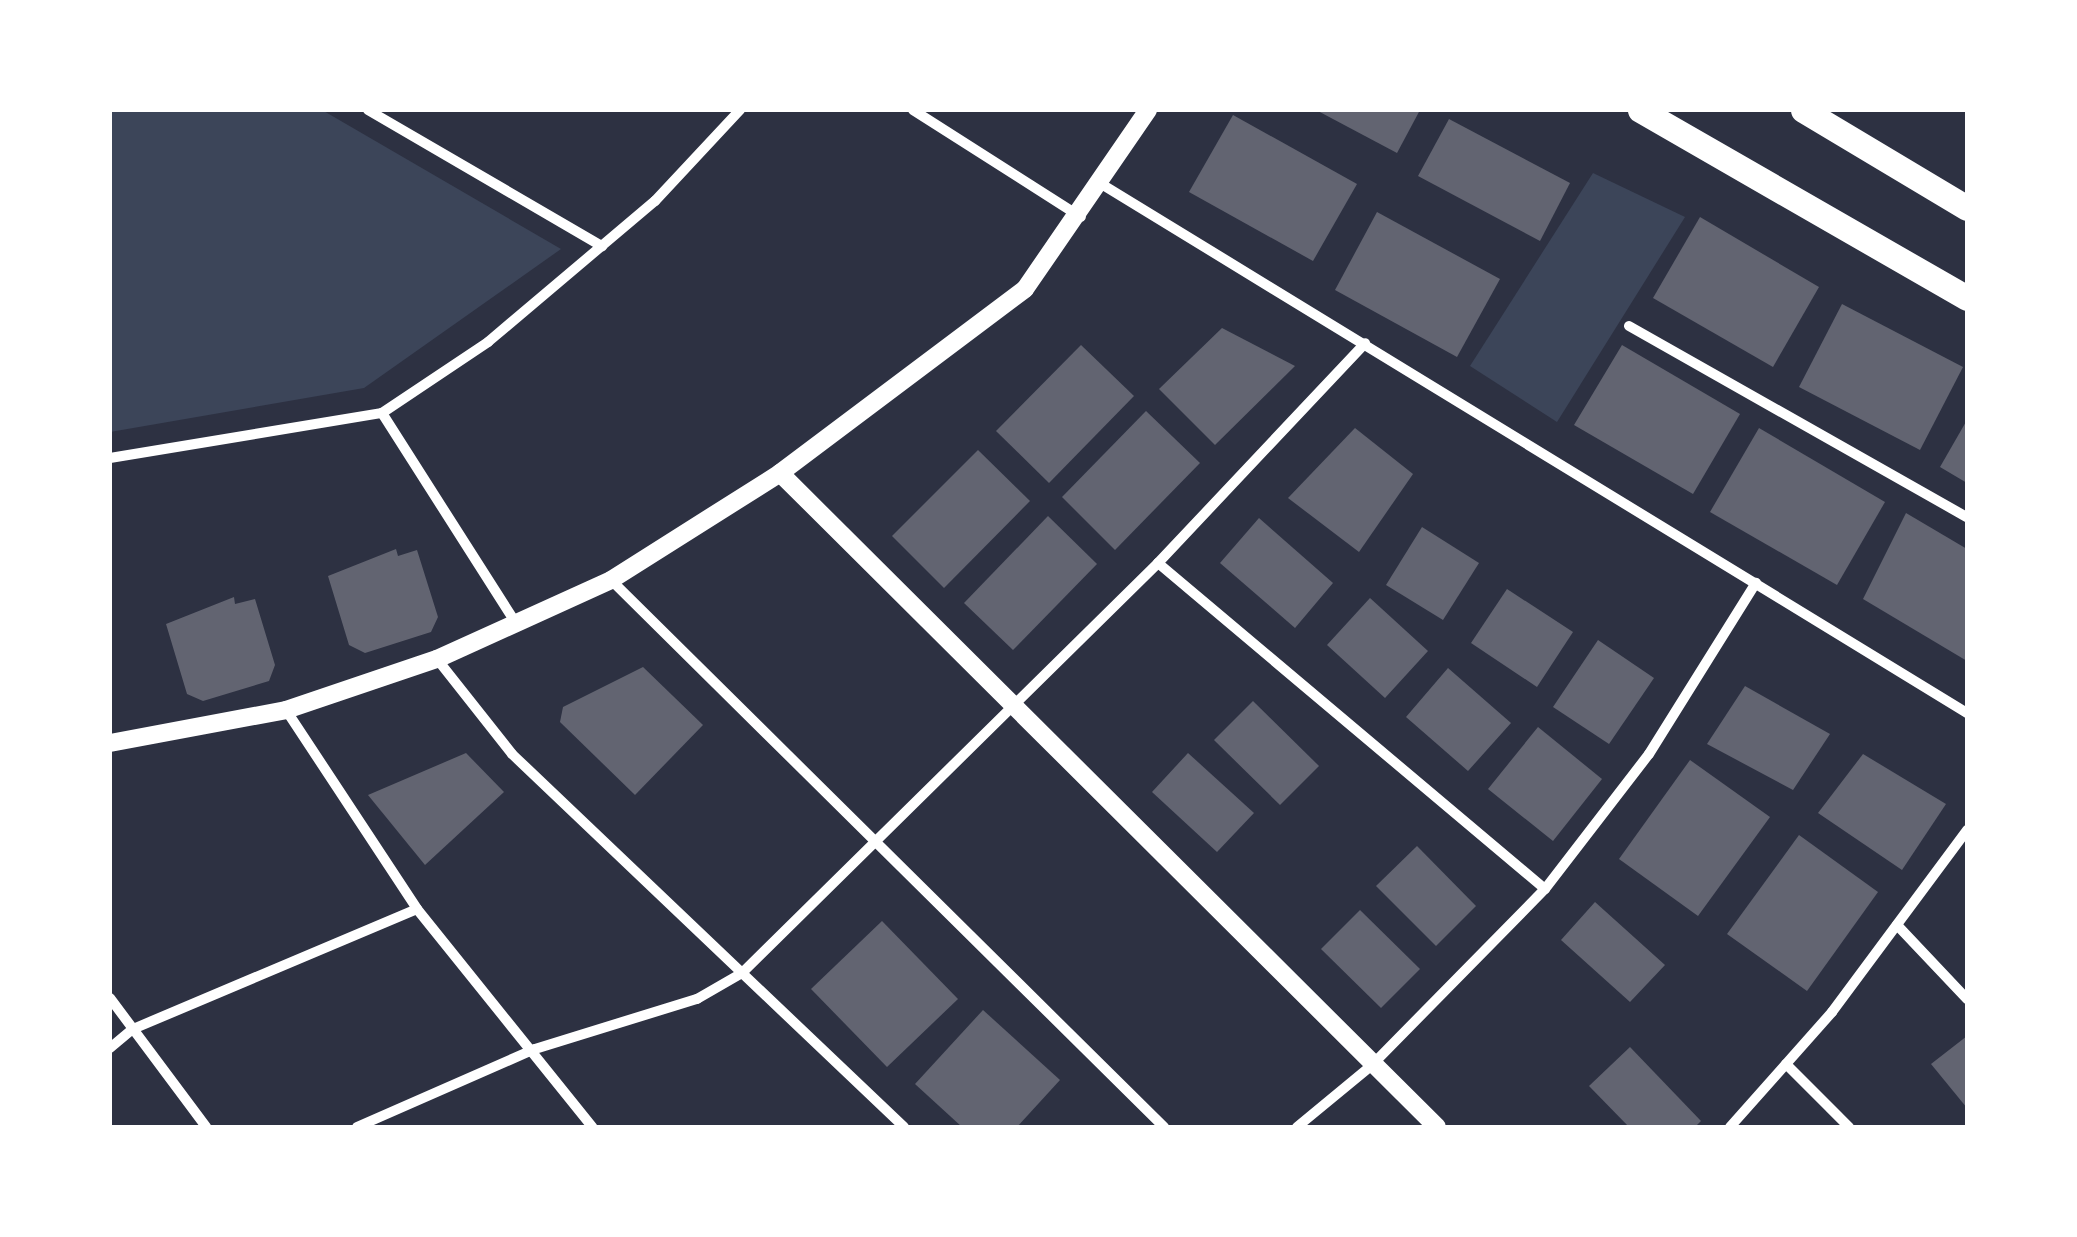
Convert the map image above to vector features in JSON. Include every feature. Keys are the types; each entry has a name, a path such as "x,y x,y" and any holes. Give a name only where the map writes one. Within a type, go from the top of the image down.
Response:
{"main road":[{"path":"1640,110 1967,298"},
{"path":"1802,110 1967,208"}],"street":[{"path":"368,110 602,246"},
{"path":"110,458 382,412 488,342 602,246 740,110"},
{"path":"913,110 1082,218"},
{"path":"110,743 286,710 436,660 610,580 780,473 1026,289 1082,218 1148,110"},
{"path":"1103,184 1967,714"},
{"path":"1629,326 1967,517"},
{"path":"358,1127 535,1049 697,999 742,973 1158,563 1365,344"},
{"path":"382,412 516,623"},
{"path":"780,473 1011,708 1437,1127"},
{"path":"1158,563 1545,889"},
{"path":"610,580 1164,1127"},
{"path":"1297,1127 1372,1066 1545,889 1649,754 1756,583"},
{"path":"436,660 512,754 904,1127"},
{"path":"286,710 417,908 535,1049 592,1127"},
{"path":"1730,1127 1786,1064 1897,925 1967,830"},
{"path":"110,1048 133,1029 417,908"},
{"path":"1897,925 1967,999"},
{"path":"110,998 206,1127"},
{"path":"1786,1064 1849,1127"}],"shaded area":[{"path":"110,110 322,110 561,249 364,388 110,432"},
{"path":"1593,173 1685,217 1557,422 1470,366"}],"building":[{"path":"1316,110 1420,110 1397,153"},
{"path":"1233,115 1357,184 1313,261 1189,192"},
{"path":"1449,119 1570,183 1540,241 1418,176"},
{"path":"1377,212 1500,279 1457,357 1335,290"},
{"path":"1700,217 1819,287 1773,367 1653,298"},
{"path":"1842,304 1963,367 1920,450 1799,387"},
{"path":"1222,328 1295,366 1215,445 1159,389"},
{"path":"1081,345 1134,396 1049,483 996,431"},
{"path":"1622,345 1740,414 1693,494 1574,425"},
{"path":"1146,411 1200,463 1115,550 1062,497"},
{"path":"1967,420 1967,483 1940,467"},
{"path":"1355,428 1413,474 1359,552 1288,498"},
{"path":"1759,428 1885,502 1837,585 1710,512"},
{"path":"978,450 1030,501 944,588 892,536"},
{"path":"1906,513 1967,549 1967,661 1863,599"},
{"path":"1048,516 1097,564 1013,650 964,603"},
{"path":"1259,518 1333,583 1295,628 1220,563"},
{"path":"1422,527 1479,563 1443,620 1386,585"},
{"path":"396,549 398,556 417,550 438,617 431,632 365,653 349,645 328,576"},
{"path":"1507,589 1573,632 1537,687 1471,643"},
{"path":"234,597 235,604 255,599 275,665 269,681 203,701 187,694 166,624"},
{"path":"1370,598 1428,651 1385,698 1327,645"},
{"path":"1598,640 1654,678 1609,744 1553,707"},
{"path":"643,667 703,725 635,795 560,722 563,707"},
{"path":"1448,668 1511,723 1468,771 1406,717"},
{"path":"1745,686 1830,734 1793,790 1707,744"},
{"path":"1253,701 1319,766 1280,805 1214,740"},
{"path":"1538,727 1602,779 1553,841 1488,789"},
{"path":"466,753 504,792 425,865 368,795"},
{"path":"1188,753 1254,813 1217,852 1152,792"},
{"path":"1863,754 1946,804 1902,870 1818,813"},
{"path":"1690,760 1770,817 1698,916 1619,859"},
{"path":"1799,835 1878,892 1807,991 1727,934"},
{"path":"1417,846 1476,906 1436,946 1376,886"},
{"path":"1595,902 1665,965 1630,1002 1561,940"},
{"path":"1360,910 1420,969 1381,1008 1321,949"},
{"path":"882,921 958,999 887,1067 811,989"},
{"path":"983,1010 1060,1080 1017,1127 962,1127 915,1084"},
{"path":"1967,1036 1967,1108 1931,1064"},
{"path":"1630,1047 1701,1121 1695,1127 1629,1127 1589,1086"}]}
